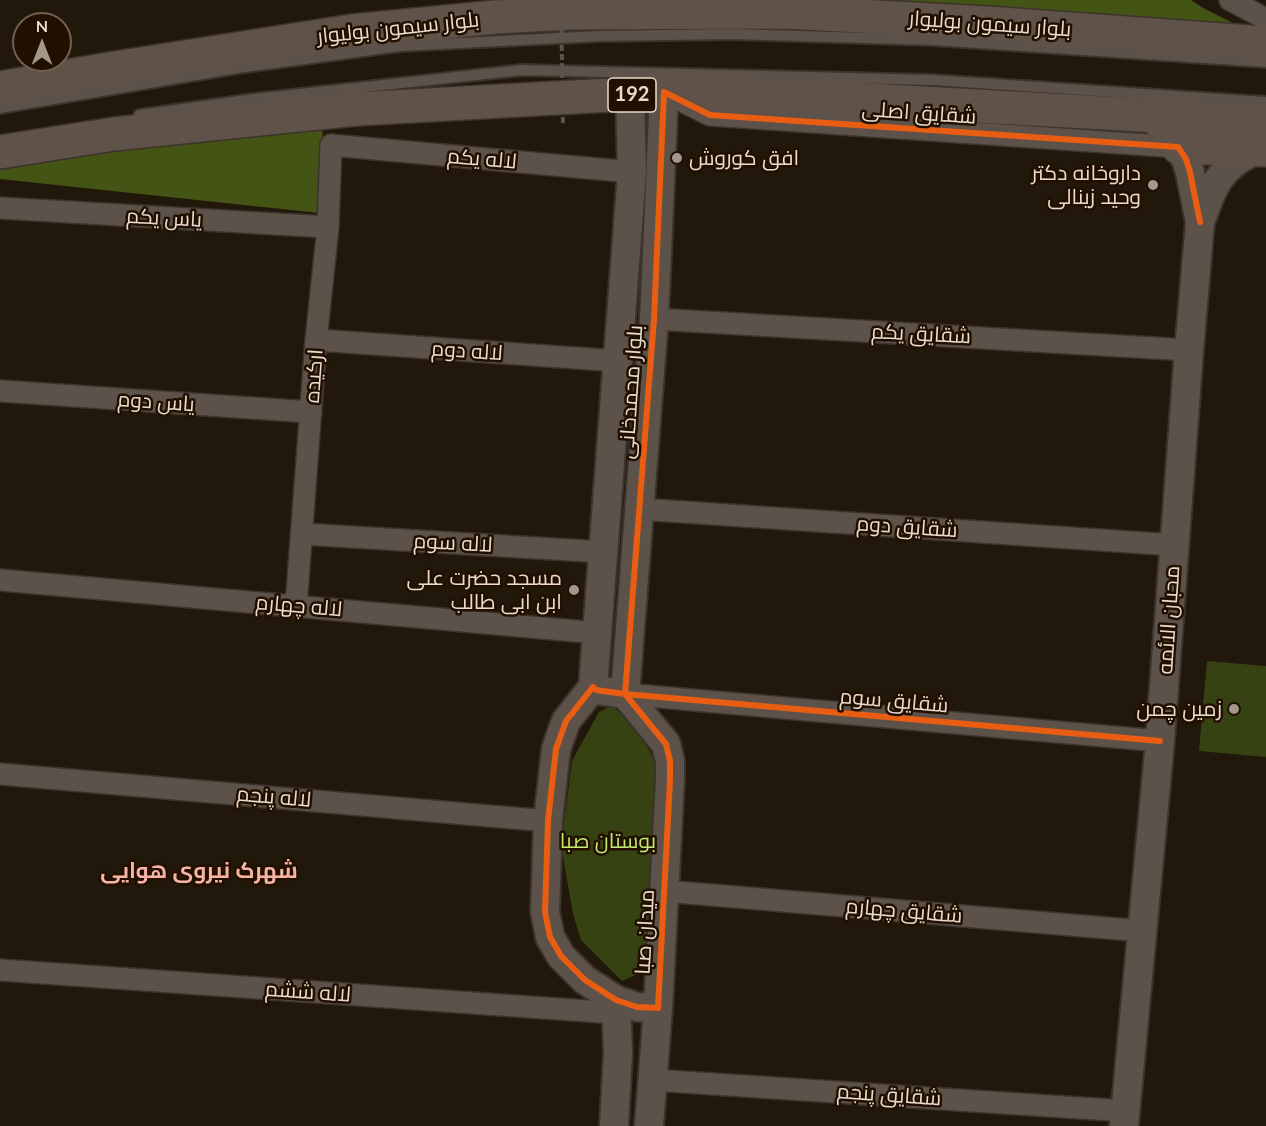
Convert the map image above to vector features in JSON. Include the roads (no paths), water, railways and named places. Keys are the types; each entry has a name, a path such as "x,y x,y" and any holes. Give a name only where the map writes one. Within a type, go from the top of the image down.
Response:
{"main road":[{"name":"بلوار سیمون بولیوار","path":"0,88 352,31 496,17 667,6 988,23 1266,43"},
{"name":"192","path":"0,152 114,134 357,109 664,92 780,95 1155,115 1262,141"},
{"path":"1155,115 1178,147 1262,141"}],"street":[{"path":"785,12 824,0"},
{"path":"1230,0 1266,19"},
{"name":"بلوار محمدخانی","path":"625,694 654,319 664,92"},
{"name":"شقایق اصلی","path":"664,92 710,115 1178,147"},
{"name":"بلوار محمدخانی","path":"593,687 632,172 630,95"},
{"name":"محبان الائمه","path":"1200,222 1218,180 1227,169 1262,141"},
{"name":"لاله یکم","path":"331,145 632,172"},
{"name":"ارکیده","path":"296,606 316,340 328,227 331,145"},
{"name":"محبان الائمه","path":"1125,1118 1160,741 1200,222 1186,159 1178,147"},
{"name":"یاس یکم","path":"0,208 328,227"},
{"name":"شقایق یکم","path":"654,319 1189,350"},
{"name":"لاله دوم","path":"316,340 619,361"},
{"name":"یاس دوم","path":"0,391 311,412"},
{"name":"شقایق دوم","path":"639,510 1175,544"},
{"name":"لاله سوم","path":"302,534 604,552"},
{"name":"لاله چهارم","path":"0,580 598,633"},
{"path":"593,687 596,690 625,694"},
{"name":"میدان صبا","path":"593,687 566,721 556,749 548,821 545,912 550,937 561,956 616,1007 658,1008 670,761 666,744 625,694"},
{"name":"شقایق سوم","path":"625,694 1160,741"},
{"name":"لاله پنجم","path":"0,774 548,821"},
{"name":"شقایق چهارم","path":"664,891 1143,931"},
{"name":"لاله ششم","path":"0,970 616,1007"},
{"path":"614,1126 618,1052 616,1007"},
{"path":"649,1126 658,1008"},
{"name":"شقایق پنجم","path":"652,1080 1125,1118"}],"lane":[{"path":"0,108 237,68 400,46 600,36 733,34 932,40 1266,62"},
{"path":"129,117 254,99 522,70 932,80 1266,102"}],"place":[{"name":"افق کوروش","path":"677,158"},
{"name":"داروخانه دکتر وحید زینالی","path":"1153,185"},
{"name":"مسجد حضرت علی ابن ابی طالب","path":"574,590"},
{"name":"زمین چمن","path":"1234,709"}],"district":[{"name":"شهرک نیروی هوایی","path":"199,871"}],"park label":[{"name":"بوستان صبا","path":"608,841"}]}
